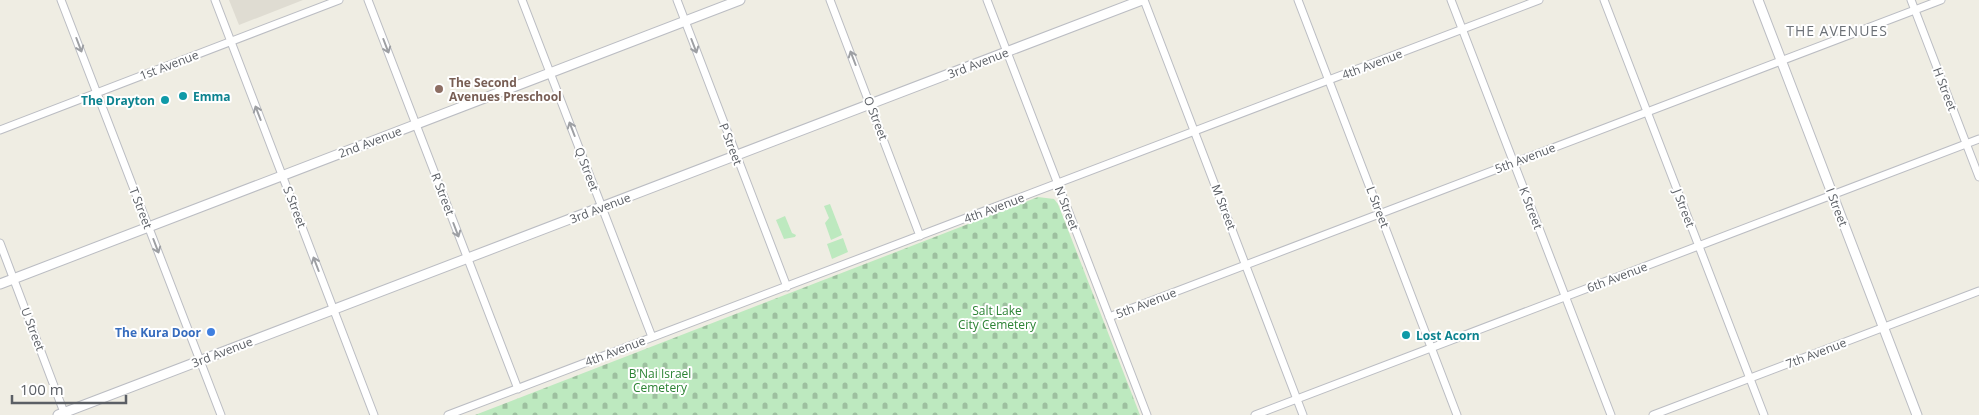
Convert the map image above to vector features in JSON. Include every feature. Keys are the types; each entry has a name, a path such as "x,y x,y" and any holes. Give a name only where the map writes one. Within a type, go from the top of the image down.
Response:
{"street":[{"name":"T Street","path":"61,0 221,415"},
{"name":"S Street","path":"215,0 374,415"},
{"name":"1st Avenue","path":"0,130 339,0"},
{"name":"R Street","path":"368,0 518,389"},
{"name":"Q Street","path":"522,0 652,337"},
{"name":"P Street","path":"677,0 787,287"},
{"name":"2nd Avenue","path":"0,284 740,0"},
{"name":"O Street","path":"830,0 920,236"},
{"name":"N Street","path":"987,0 1147,415"},
{"name":"3rd Avenue","path":"63,414 870,103 1143,0"},
{"name":"M Street","path":"1143,0 1303,415"},
{"name":"L Street","path":"1298,0 1457,415"},
{"name":"K Street","path":"1451,0 1611,415"},
{"name":"4th Avenue","path":"448,415 1539,0"},
{"name":"J Street","path":"1604,0 1764,415"},
{"name":"I Street","path":"1758,0 1917,415"},
{"name":"H Street","path":"1911,0 1979,177"},
{"name":"5th Avenue","path":"1109,317 1941,0"},
{"name":"6th Avenue","path":"1255,415 1979,139"},
{"name":"U Street","path":"0,243 63,414"},
{"name":"7th Avenue","path":"1653,415 1979,291"}],"shaded area":[{"path":"229,0 303,0 239,25"}],"green space":[{"name":"Salt Lake City Cemetery","path":"1038,197 1054,199 1058,204 1140,415 475,415"},
{"path":"830,204 842,235 831,240 825,223 829,218 824,206"},
{"path":"785,216 792,233 796,235 795,237 784,239 776,220"},
{"path":"843,238 848,252 832,259 827,244"}],"place":[{"name":"The Second Avenues Preschool","path":"439,89"},
{"name":"Emma","path":"183,96"},
{"name":"The Drayton","path":"165,100"},
{"name":"The Kura Door","path":"211,332"},
{"name":"Lost Acorn","path":"1406,335"}],"district":[{"name":"THE AVENUES","path":"1837,30"}],"park label":[{"name":"B'Nai Israel Cemetery","path":"660,380"}]}
